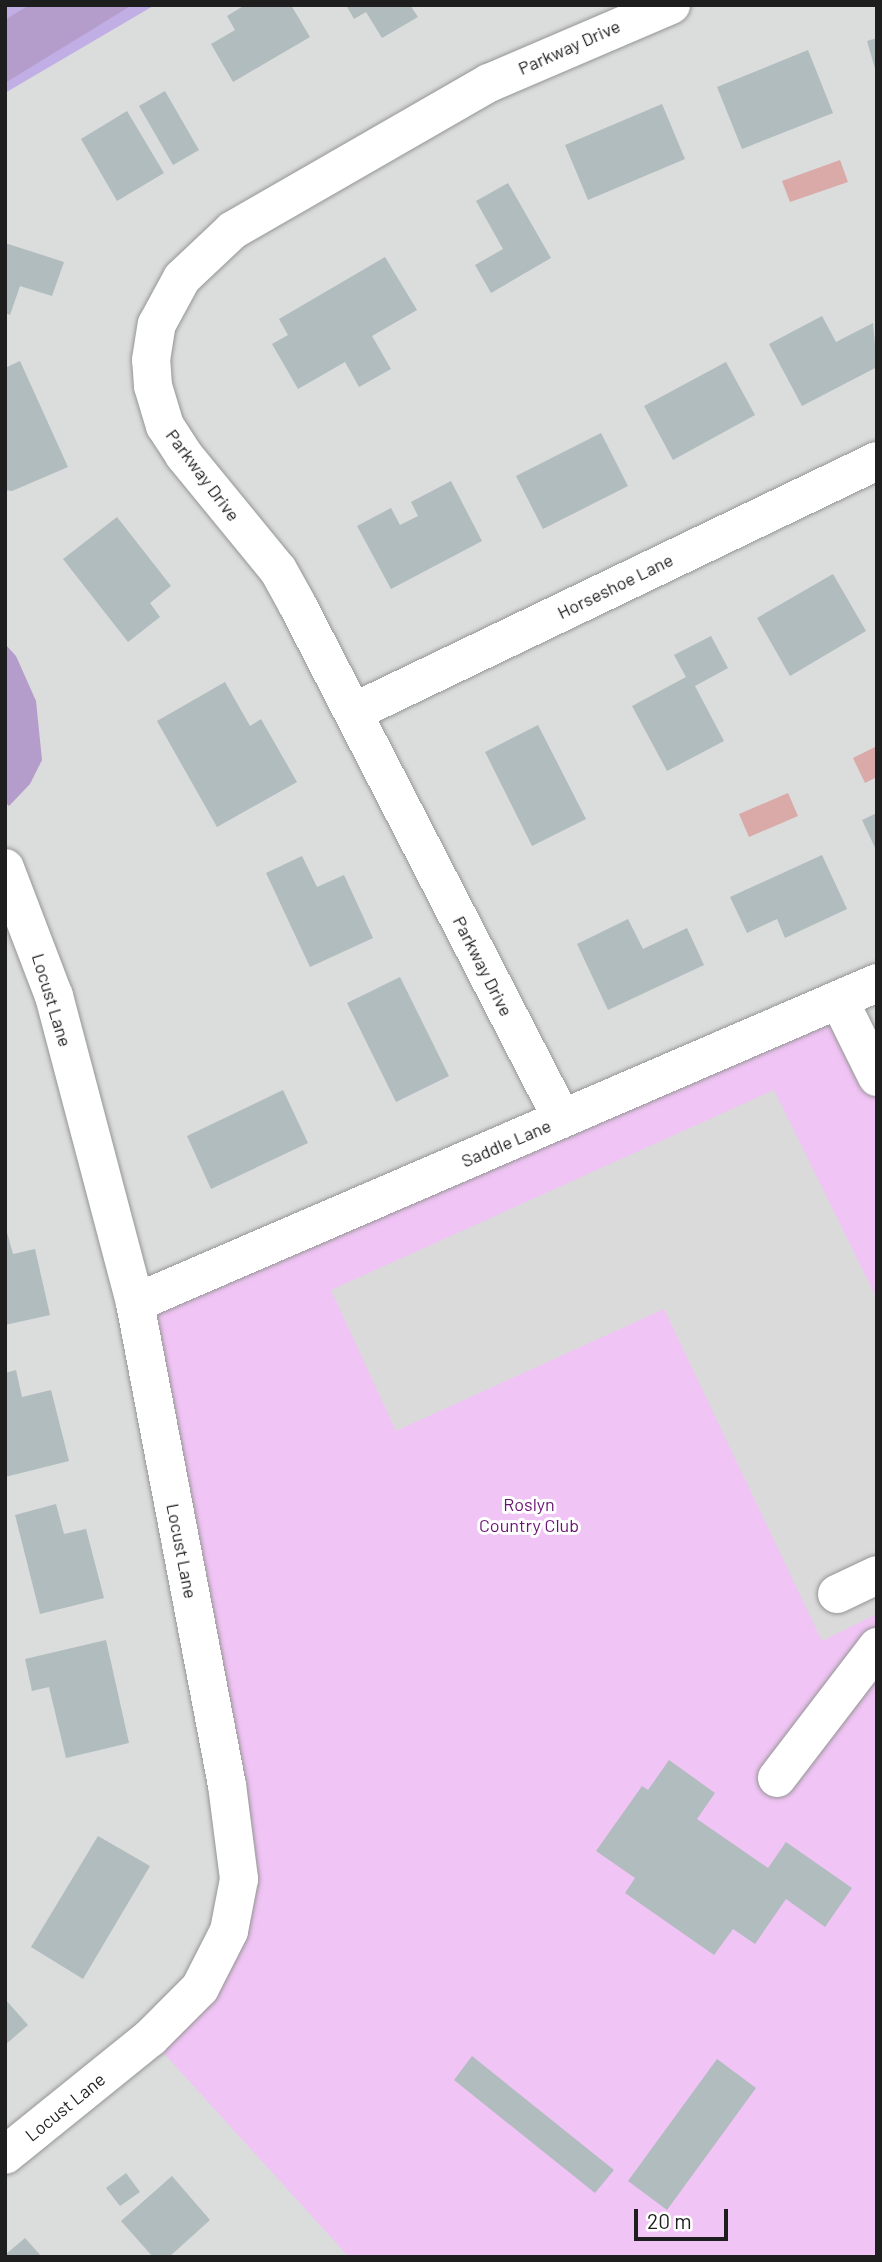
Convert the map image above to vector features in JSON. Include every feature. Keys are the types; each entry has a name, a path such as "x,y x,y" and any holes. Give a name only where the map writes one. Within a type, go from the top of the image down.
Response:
{"street":[{"name":"Parkway Drive","path":"562,1119 354,712 278,570 184,455 165,426 153,386 151,360 157,324 182,278 233,230 489,83 671,5"},
{"name":"Horseshoe Lane","path":"354,712 877,461"},
{"name":"Locust Lane","path":"5,868 54,996 135,1303 227,1785 239,1879 229,1931 200,1988 150,2038 5,2155"},
{"name":"Saddle Lane","path":"135,1303 877,983"},
{"path":"839,1000 877,1077"},
{"path":"837,1594 876,1579"},
{"path":"777,1778 877,1647"}],"shaded area":[{"path":"5,5 155,5 5,93"},
{"path":"29,5 132,5 5,83 5,20"},
{"name":"Roslyn Country Club","path":"155,5 877,5 877,2257 5,2257 5,93"},
{"path":"840,160 848,182 790,202 782,181"},
{"path":"5,644 16,656 36,701 42,760 30,784 9,806 5,802"},
{"path":"877,746 877,777 865,783 853,758"},
{"path":"788,793 798,816 749,837 739,814"},
{"path":"774,1090 877,1299 877,1614 822,1641 664,1309 396,1431 331,1290"}],"green space":[{"name":"Roslyn Country Club","path":"844,1002 877,1070 877,2257 349,2257 150,2038 239,1879 135,1303"}],"building":[{"path":"245,5 291,5 310,37 233,82 211,44 235,30 227,16"},
{"path":"346,5 410,5 418,17 382,38 366,12 354,19"},
{"path":"877,38 877,72 876,72 867,41"},
{"path":"808,50 833,113 742,149 717,87"},
{"path":"165,91 199,150 173,165 139,106"},
{"path":"662,104 685,159 588,200 565,145"},
{"path":"127,111 164,173 117,201 81,139"},
{"path":"508,183 551,258 491,293 475,265 503,249 476,201"},
{"path":"5,243 64,262 52,296 20,286 10,315 5,313"},
{"path":"385,257 417,310 372,336 391,369 359,387 345,362 298,389 272,344 288,335 279,319"},
{"path":"822,316 836,342 873,323 877,367 802,406 769,344"},
{"path":"20,361 68,467 12,491 5,490 5,368"},
{"path":"726,362 755,415 673,460 644,406"},
{"path":"601,433 628,486 543,529 516,476"},
{"path":"451,481 482,541 391,589 357,526 391,508 400,525 418,516 411,502"},
{"path":"117,517 171,586 150,603 160,617 128,642 63,559"},
{"path":"833,574 866,631 790,676 757,618"},
{"path":"711,636 728,668 695,686 724,741 667,771 632,706 686,677 674,655"},
{"path":"225,682 250,726 261,719 297,782 217,827 157,721"},
{"path":"538,725 586,819 532,846 485,752"},
{"path":"877,813 877,852 862,820"},
{"path":"822,855 847,909 785,938 777,919 747,933 730,897"},
{"path":"302,856 317,887 344,875 373,938 310,967 266,873"},
{"path":"628,919 643,949 687,928 704,965 608,1010 577,944"},
{"path":"400,977 449,1076 396,1102 347,1003"},
{"path":"283,1090 308,1143 211,1189 187,1136"},
{"path":"5,1225 13,1254 35,1249 50,1315 5,1325"},
{"path":"16,1370 22,1397 51,1390 69,1461 5,1477 5,1373"},
{"path":"56,1504 64,1534 86,1529 104,1598 40,1614 15,1515"},
{"path":"106,1640 129,1743 66,1758 49,1687 32,1691 25,1659"},
{"path":"669,1760 715,1793 697,1819 768,1868 786,1842 852,1888 825,1927 786,1899 755,1944 733,1929 714,1955 625,1893 635,1878 596,1851 642,1786 648,1790"},
{"path":"98,1836 150,1866 83,1979 31,1947"},
{"path":"5,1999 28,2025 5,2045"},
{"path":"472,2056 614,2170 595,2193 454,2080"},
{"path":"717,2059 756,2088 667,2210 628,2181"},
{"path":"126,2173 140,2192 120,2206 106,2188"},
{"path":"172,2176 210,2220 169,2257 153,2257 121,2221"},
{"path":"25,2238 42,2257 5,2257 5,2255"}]}
